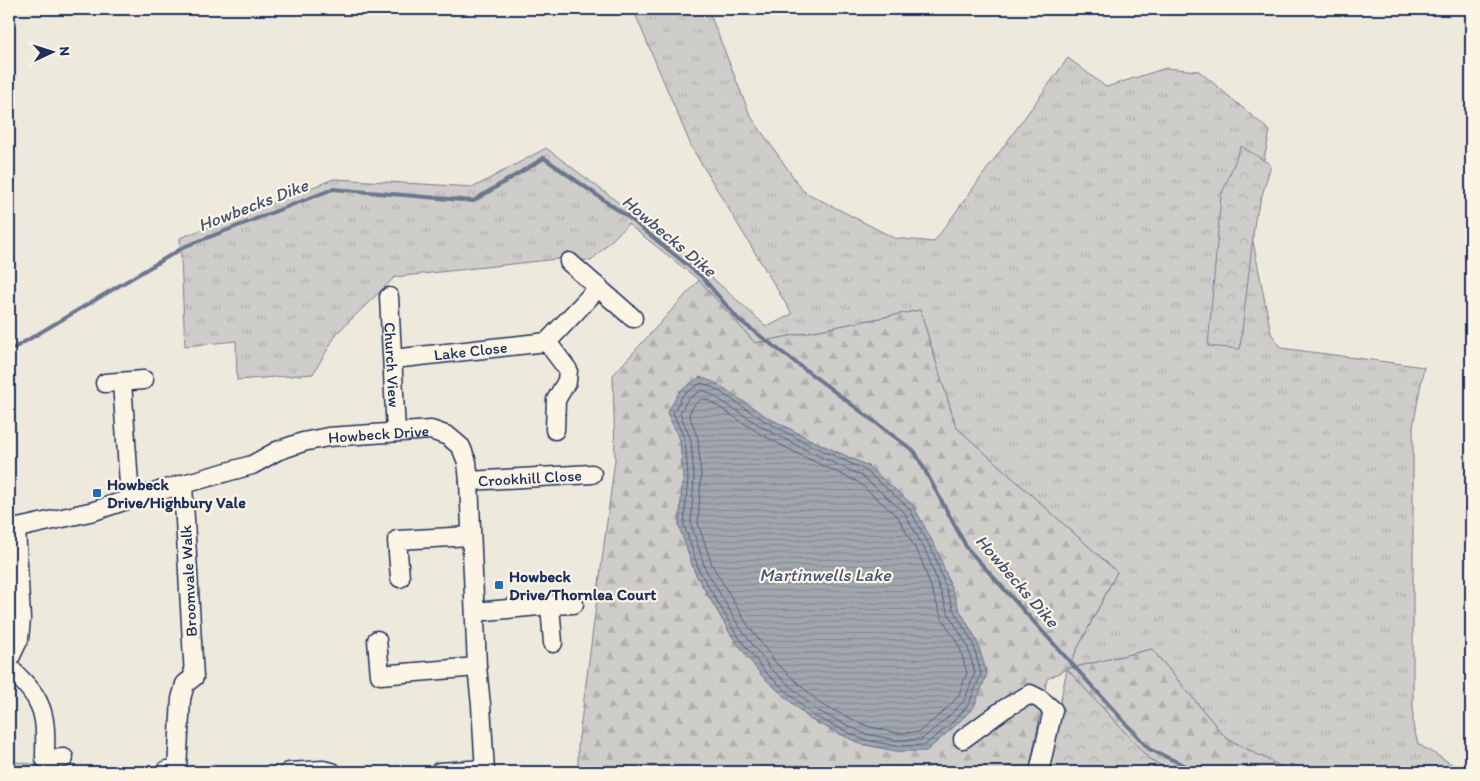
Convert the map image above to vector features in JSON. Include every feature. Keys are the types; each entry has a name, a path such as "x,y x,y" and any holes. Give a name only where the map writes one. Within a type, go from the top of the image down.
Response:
{"street":[{"path":"569,262 634,318"},
{"path":"555,430 556,400 567,381 568,370 547,342 598,287"},
{"name":"Church View","path":"389,297 396,432"},
{"name":"Lake Close","path":"393,359 547,342"},
{"path":"130,499 113,382 144,380"},
{"name":"Howbeck Drive","path":"13,529 94,511 183,485 252,464 277,451 304,442 328,437 431,430 448,436 461,447 467,462 477,667 482,705 485,771"},
{"name":"Crookhill Close","path":"469,481 592,474"},
{"name":"Broomvale Walk","path":"167,770 177,769 181,699 185,684 194,677 183,485"},
{"path":"9,660 19,638 21,619 13,529"},
{"path":"400,578 397,540 471,536"},
{"path":"475,612 574,604"},
{"path":"550,605 553,643"},
{"path":"377,640 380,675 477,667"},
{"path":"9,667 26,685 39,703 44,720 45,759 64,758"},
{"path":"963,739 1004,709 1030,694 1040,699 1052,710 1039,772"},
{"path":"289,772 323,770 332,772"},
{"path":"439,772 485,771"}],"green space":[{"path":"633,9 708,9 750,115 803,191 894,238 934,242 1068,58 1106,87 1166,68 1199,71 1270,131 1250,226 1271,333 1281,348 1424,367 1413,427 1413,725 1418,744 1465,772 1291,772 1226,738 1152,649 1067,669 1117,572 956,427 920,310 755,343 699,280 628,224 591,261 566,258 395,277 337,333 313,374 237,380 236,341 185,346 180,238 334,179 474,187 546,148 679,248 767,327 792,314 692,148"},
{"path":"1241,146 1271,165 1255,219 1240,349 1208,346 1221,196"},
{"path":"699,280 755,343 920,310 956,427 1117,572 1067,669 1047,679 1029,772 578,772 578,745 615,460 613,375","holes":["767,417 868,466 949,582 959,609 977,641 974,707 926,751 896,751 861,744 811,720 762,676 731,634 695,573 679,526 683,477 680,440"]},
{"path":"1152,649 1226,738 1291,772 1176,772 1151,761 1067,669"},
{"path":"1067,669 1151,761 1176,772 1046,772"},
{"path":"9,761 90,772 9,772"}],"water":[{"name":"Martinwells Lake","path":"700,377 716,383 767,417 868,466 913,505 938,552 959,609 977,641 987,674 974,707 926,751 896,751 861,744 811,720 762,676 731,635 695,573 679,526 683,477 680,440 667,413 680,391"}],"waterway":[{"name":"Howbecks Dike","path":"9,351 186,246 333,189 473,201 544,158 628,217 702,277 739,320 915,452 967,548 1149,749 1199,772"}],"place":[{"name":"Howbeck Drive/Highbury Vale","path":"97,493"},
{"name":"Howbeck Drive/Thornlea Court","path":"499,585"}]}
